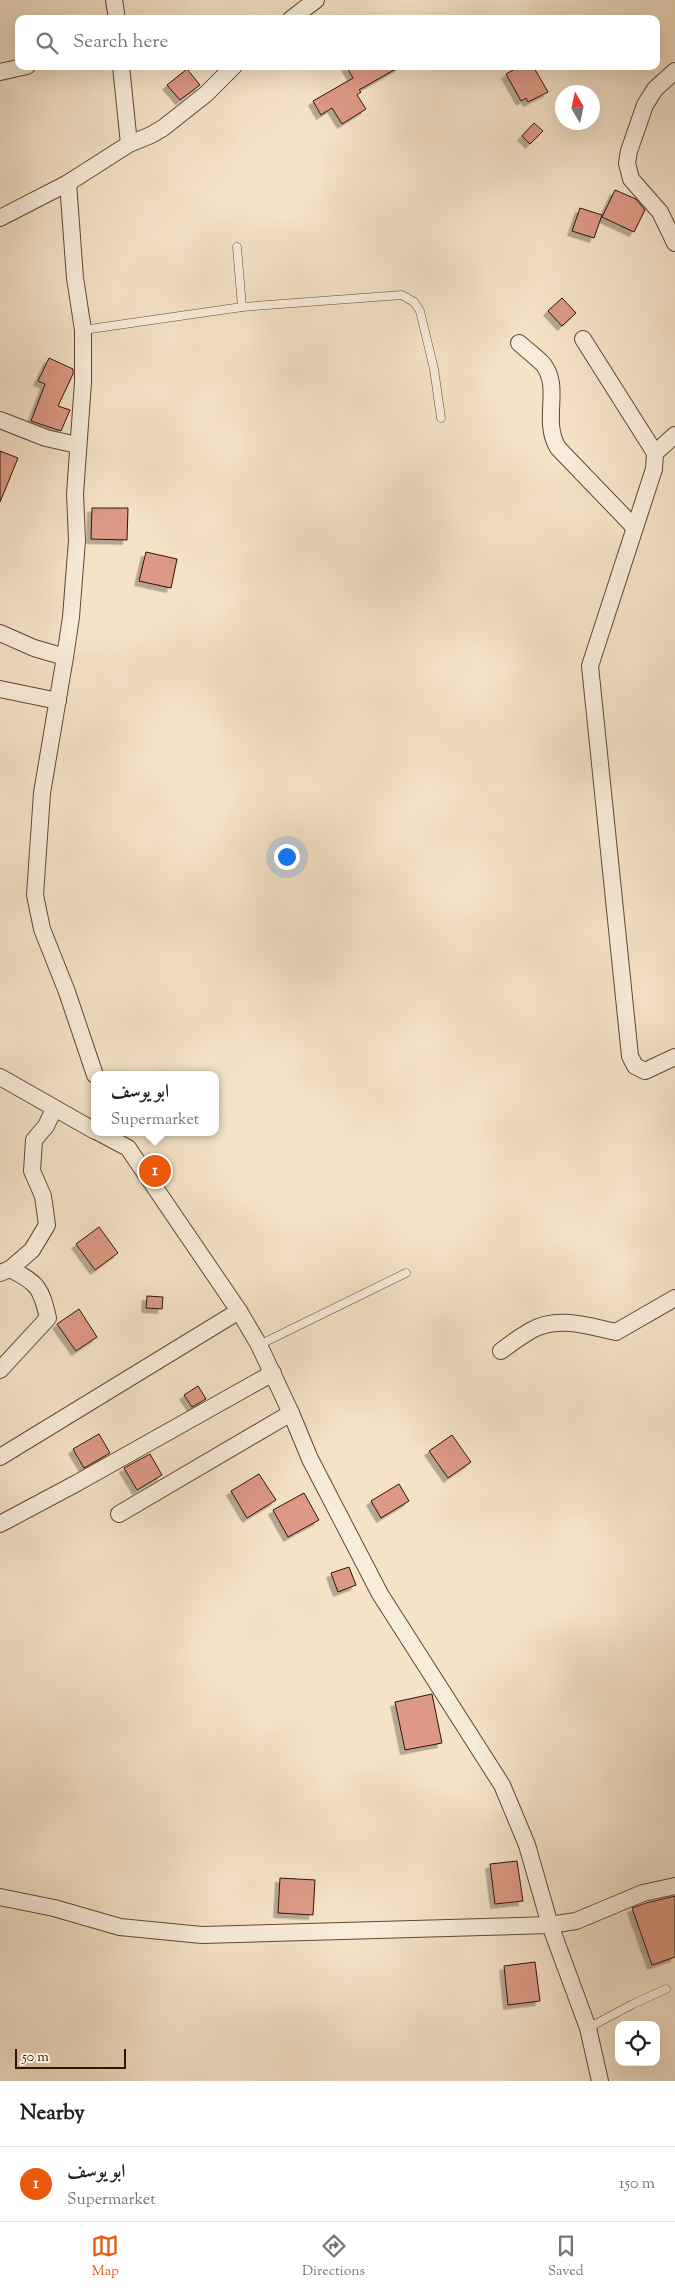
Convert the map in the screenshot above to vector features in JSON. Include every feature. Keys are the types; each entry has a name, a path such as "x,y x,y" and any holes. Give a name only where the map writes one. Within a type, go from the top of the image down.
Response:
{"street":[{"path":"114,0 116,15"},
{"path":"296,15 316,0"},
{"path":"0,72 15,69"},
{"path":"121,70 129,144"},
{"path":"0,218 68,183 129,144 152,135 185,112 230,70"},
{"path":"675,71 655,89 645,105 629,151 627,163 631,179 660,212 675,243"},
{"path":"68,183 75,278 83,330 83,382 75,494 77,540 65,657 42,793 36,895 42,929 67,992 94,1071"},
{"path":"583,339 655,453 654,469 590,666 630,1059 637,1068 645,1071 675,1057"},
{"path":"519,344 543,364 549,378 552,396 551,434 558,448 634,527"},
{"path":"0,420 46,438 77,445"},
{"path":"655,453 675,435"},
{"path":"0,633 34,648 65,657"},
{"path":"0,689 58,701"},
{"path":"0,1077 91,1129"},
{"path":"5,1271 32,1250 47,1226 43,1196 32,1171 34,1140 46,1126 54,1109"},
{"path":"104,1136 128,1148"},
{"path":"122,1136 128,1148 239,1311 259,1345 310,1459 380,1594 442,1688 502,1785 527,1845 550,1925 588,2028 600,2081"},
{"path":"0,1370 48,1318 42,1294 29,1278 5,1271"},
{"path":"501,1351 531,1330 551,1323 570,1322 616,1332 675,1298"},
{"path":"0,1457 239,1311"},
{"path":"0,1524 85,1479 272,1373"},
{"path":"119,1514 291,1413"},
{"path":"0,1897 54,1908 120,1927 202,1935 550,1925 576,1921 643,1893 675,1886"}],"lane":[{"path":"237,246 242,307"},
{"path":"83,330 242,307 397,294 410,299 420,311 434,370 441,418"},
{"path":"259,1345 406,1273"},
{"path":"588,2028 633,2004 666,1990"}],"building":[{"path":"188,70 200,85 180,100 167,85"},
{"path":"348,70 394,70 359,90 361,92 357,95 366,109 342,124 332,108 321,115 313,101 353,78"},
{"path":"513,70 535,70 548,92 528,102 526,98 521,101 506,74"},
{"path":"534,123 543,131 530,144 522,136"},
{"path":"615,190 636,199 645,210 634,232 602,217"},
{"path":"580,208 602,215 594,238 572,231"},
{"path":"562,298 576,313 562,326 548,311"},
{"path":"49,358 73,369 73,374 58,406 70,410 61,431 31,421 45,384 38,381"},
{"path":"0,451 18,458 0,502"},
{"path":"92,508 128,508 127,540 91,539"},
{"path":"146,552 177,559 171,588 139,581"},
{"path":"99,1227 118,1253 95,1270 76,1244"},
{"path":"147,1296 163,1297 162,1309 146,1308"},
{"path":"79,1309 97,1337 76,1351 57,1324"},
{"path":"198,1386 206,1399 192,1407 184,1395"},
{"path":"99,1434 110,1453 84,1468 73,1449"},
{"path":"452,1435 471,1462 448,1478 429,1451"},
{"path":"150,1454 162,1475 137,1490 124,1468"},
{"path":"259,1474 276,1500 247,1518 231,1491"},
{"path":"399,1484 409,1501 381,1518 371,1501"},
{"path":"304,1493 319,1520 288,1537 273,1510"},
{"path":"349,1567 356,1585 338,1592 331,1573"},
{"path":"432,1694 442,1743 405,1750 395,1702"},
{"path":"517,1861 523,1901 495,1904 490,1864"},
{"path":"280,1878 315,1880 313,1915 278,1913"},
{"path":"675,1896 675,1957 652,1965 632,1908"},
{"path":"535,1962 540,2001 508,2005 504,1966"}],"place":[{"name":"ابو يوسف","path":"155,1171"}]}
